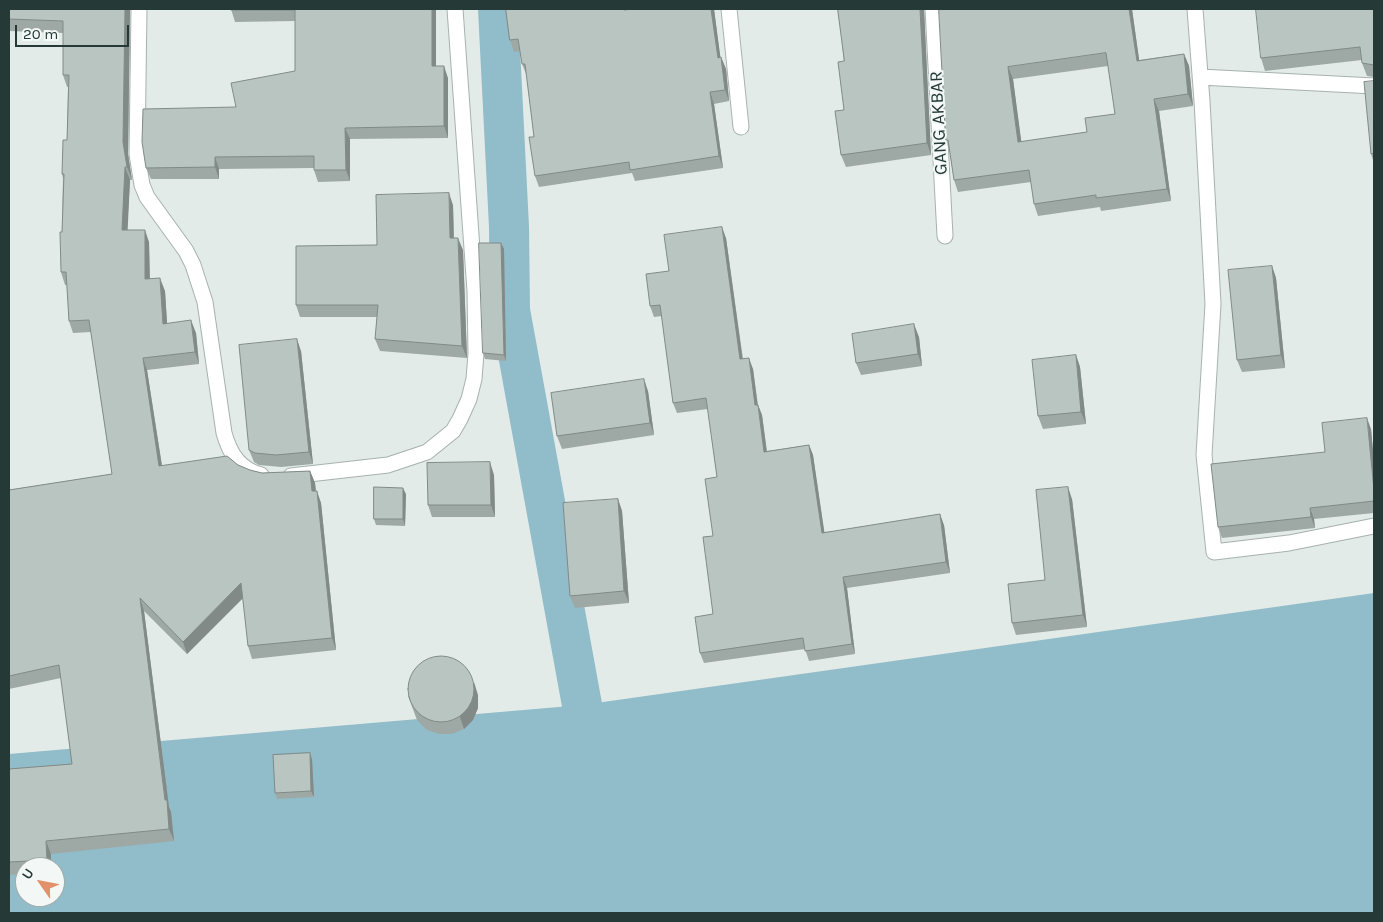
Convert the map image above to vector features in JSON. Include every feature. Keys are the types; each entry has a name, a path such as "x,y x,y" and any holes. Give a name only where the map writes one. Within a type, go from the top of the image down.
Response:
{"street":[{"path":"139,9 137,154 142,185 146,197 186,251 199,282 205,302 224,433 230,452 237,462 250,472 280,477 388,466 427,452 453,431 469,399 474,380 476,353 475,291 455,9"},
{"path":"729,9 742,127"},
{"name":"GANG AKBAR","path":"933,9 945,236"},
{"path":"1195,9 1213,304 1204,455 1214,552 1289,543 1374,526"},
{"path":"1200,77 1374,86"}],"water":[{"path":"1374,593 1374,913 9,913 9,754 582,705"}],"building":[{"path":"9,9 125,9 123,142 127,167 125,167 122,230 145,230 145,279 160,278 163,324 191,320 195,352 143,358 159,466 227,456 238,465 262,473 310,471 312,491 317,491 332,638 248,646 241,583 183,642 140,598 165,800 167,800 169,829 46,841 47,857 15,857 15,862 9,862 9,769 72,764 59,665 9,676 9,490 112,474 89,320 69,321 66,272 61,272 60,232 62,232 64,174 62,174 63,140 67,140 69,75 63,75 63,21 9,19"},
{"path":"231,9 432,9 432,66 444,66 444,126 345,128 346,170 314,170 314,156 215,157 215,167 146,168 142,142 143,109 236,107 231,83 295,71 295,10"},
{"path":"506,9 711,9 718,58 721,57 725,90 710,92 719,156 630,170 629,162 535,176 529,137 534,137 525,64 522,64 518,39 510,40"},
{"path":"838,9 920,9 927,143 841,155 835,111 844,110 838,62 844,61"},
{"path":"939,9 1129,9 1137,61 1184,54 1188,94 1154,99 1167,189 1096,198 1096,195 1034,204 1029,170 954,180 948,140 946,140","holes":["1106,53 1115,114 1085,118 1087,132 1018,142 1008,67"]},
{"path":"1256,9 1374,9 1374,65 1362,63 1360,47 1261,58"},
{"path":"1374,81 1374,153 1371,154 1364,82"},
{"path":"449,193 450,238 458,238 462,346 375,339 378,305 296,305 296,246 377,245 376,195"},
{"path":"722,227 740,359 749,358 764,452 809,445 822,533 940,514 946,562 843,577 852,644 805,651 803,638 700,653 695,617 713,614 703,537 713,536 705,479 717,477 706,398 673,403 660,305 650,306 646,274 669,271 664,235"},
{"path":"479,243 501,243 504,355 483,353"},
{"path":"1272,266 1281,355 1237,360 1228,270"},
{"path":"914,324 918,354 856,363 852,334"},
{"path":"297,339 309,452 276,455 255,453 249,450 239,345"},
{"path":"1076,355 1081,412 1038,416 1032,360"},
{"path":"644,379 650,423 557,436 551,393"},
{"path":"1367,418 1374,501 1310,508 1311,517 1218,527 1211,464 1325,452 1322,423"},
{"path":"490,462 491,505 428,505 427,463"},
{"path":"374,487 403,488 403,519 374,519"},
{"path":"1068,487 1083,615 1012,623 1008,584 1045,580 1036,490"},
{"path":"618,499 624,591 570,596 563,503"},
{"path":"435,656 447,656 459,661 469,671 474,683 472,702 459,717 447,722 435,722 423,717 413,707 408,695 408,683 413,671 423,661"},
{"path":"310,753 311,791 275,793 273,755"}],"waterway":[{"path":"498,9 509,227 510,310 582,705"}]}
